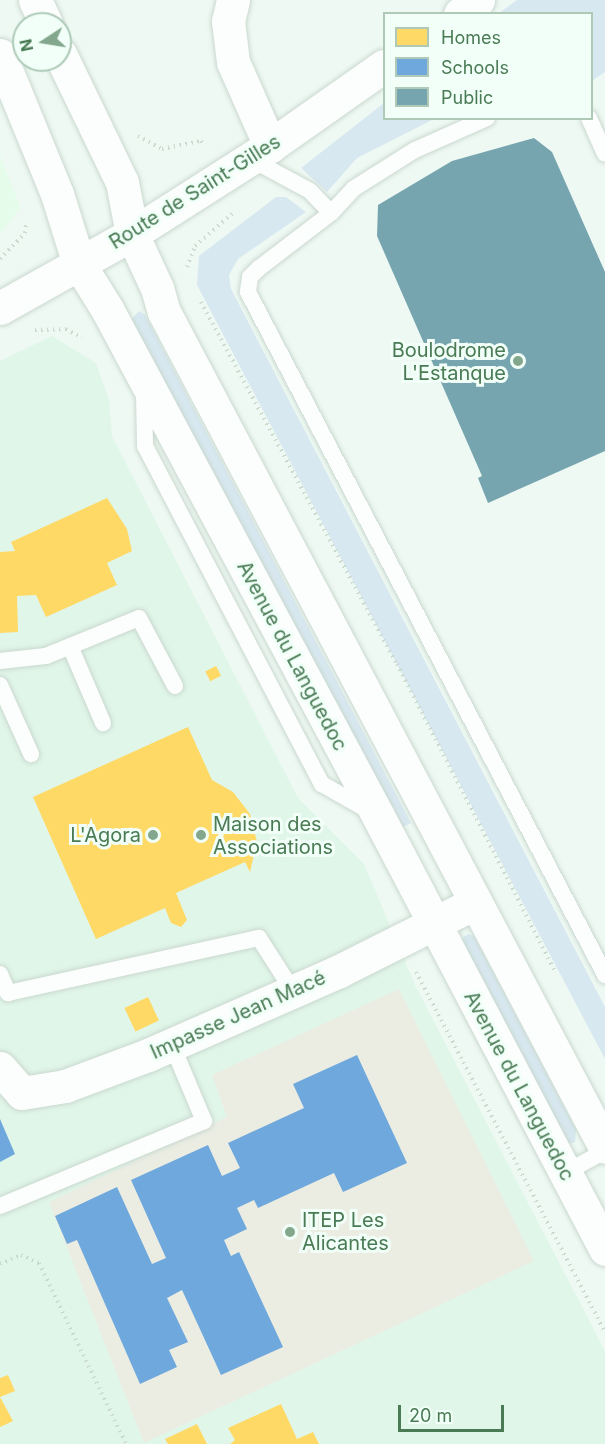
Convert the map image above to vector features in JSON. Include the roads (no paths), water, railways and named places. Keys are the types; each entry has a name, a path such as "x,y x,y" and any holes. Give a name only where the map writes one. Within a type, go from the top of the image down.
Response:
{"street":[{"path":"233,0 228,21 232,62 260,152"},
{"path":"463,12 478,0"},
{"name":"Avenue du Languedoc","path":"0,55 57,194 79,264 144,379 378,816 605,1249"},
{"name":"Route de Saint-Gilles","path":"0,308 132,234 260,152 383,67"},
{"path":"69,72 122,182 132,234 157,288 164,312 605,1149"},
{"name":"Impasse Jean Macé","path":"0,1068 22,1093 65,1086 172,1045 293,991 475,903"}],"lane":[{"path":"482,120 415,150 353,189 331,213 259,267 250,277 248,292 605,975"},
{"path":"590,120 605,153"},
{"path":"260,152 310,191 331,213"},
{"path":"0,661 46,656 139,618 176,686"},
{"path":"70,646 103,723"},
{"path":"0,685 31,754"},
{"path":"0,974 8,993 259,938 293,991"},
{"path":"0,1206 204,1121 172,1045"},
{"path":"565,1173 605,1149"}],"place":[{"name":"Boulodrome L'Estanque","path":"518,361"},
{"name":"L'Agora","path":"153,835"},
{"name":"Maison des Associations","path":"201,835"},
{"name":"ITEP Les Alicantes","path":"290,1232"}]}
